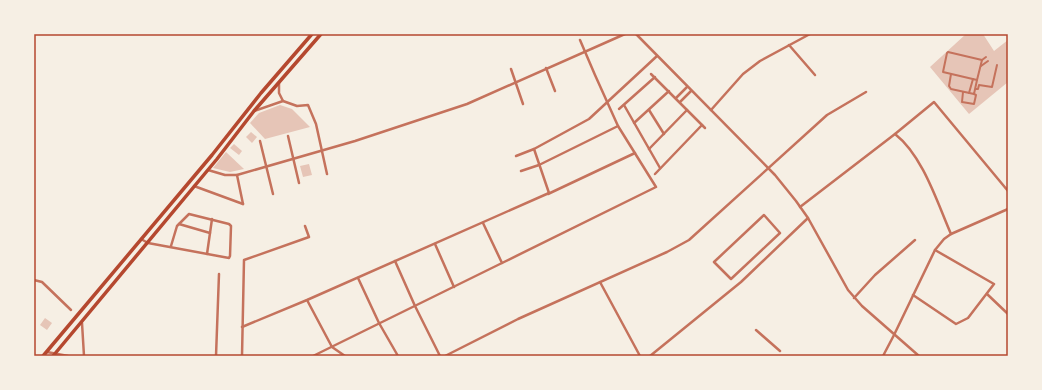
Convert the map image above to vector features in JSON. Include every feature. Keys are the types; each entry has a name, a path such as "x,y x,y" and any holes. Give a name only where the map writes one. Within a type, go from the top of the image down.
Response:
{"main road":[{"path":"43,356 212,155 261,92 312,34"},
{"path":"54,355 208,170 266,97 321,34"}],"street":[{"path":"208,170 225,175 237,175 322,150 462,105 625,34"},
{"path":"636,34 769,168 788,190 808,218 843,284 854,298 919,356"},
{"path":"711,110 743,74 760,61 810,34"},
{"path":"313,356 318,355 379,323 656,187 618,126 580,40"},
{"path":"789,45 815,75"},
{"path":"977,80 942,71 948,52 982,60"},
{"path":"516,156 534,149 586,121 657,56"},
{"path":"963,92 962,102 974,104 976,95 974,94 982,60 986,57"},
{"path":"981,66 988,61"},
{"path":"976,89 978,89 980,85 992,87 997,65"},
{"path":"546,68 555,91"},
{"path":"512,69 524,104"},
{"path":"652,74 705,128"},
{"path":"951,74 948,86 951,89 974,94"},
{"path":"619,108 655,77"},
{"path":"969,93 973,79"},
{"path":"279,82 279,93 282,101"},
{"path":"676,98 688,87"},
{"path":"634,123 669,91"},
{"path":"680,102 691,91"},
{"path":"261,92 266,97"},
{"path":"445,356 518,319 667,252 689,240 827,115 866,92"},
{"path":"254,112 282,101 297,106 308,105 316,124 327,174"},
{"path":"800,207 896,134 934,102 1008,191"},
{"path":"624,105 660,168"},
{"path":"649,110 664,134"},
{"path":"649,149 687,110"},
{"path":"655,174 702,125"},
{"path":"521,172 539,165 618,126"},
{"path":"896,134 911,149 951,234"},
{"path":"288,136 299,183"},
{"path":"260,141 273,194"},
{"path":"534,149 549,193"},
{"path":"242,327 483,223 634,153"},
{"path":"194,186 243,204 237,175"},
{"path":"882,356 894,335 935,250 944,239 951,234 1008,209"},
{"path":"140,240 228,258 230,256 230,225 189,214 179,224 171,246"},
{"path":"764,215 780,233 731,279 714,262 764,215"},
{"path":"650,356 741,282 808,218"},
{"path":"207,254 212,220"},
{"path":"483,223 502,263"},
{"path":"179,224 210,233"},
{"path":"242,356 244,260 309,237 305,226"},
{"path":"854,298 875,275 915,240"},
{"path":"435,244 454,287"},
{"path":"913,295 956,324 968,318 994,284 935,250"},
{"path":"395,261 440,356"},
{"path":"216,356 219,274"},
{"path":"358,278 379,323 398,356"},
{"path":"34,280 42,282 71,310"},
{"path":"600,282 640,356"},
{"path":"987,294 1008,314"},
{"path":"307,300 332,347 345,356"},
{"path":"82,322 84,356"},
{"path":"756,330 780,351"},
{"path":"46,352 54,355 68,356"}],"building":[{"path":"966,34 983,34 994,51 1008,40 1008,82 969,114 930,67"},
{"path":"280,105 292,109 310,127 265,139 250,123 259,113"},
{"path":"251,132 257,137 252,143 246,137"},
{"path":"234,144 242,151 239,155 230,148"},
{"path":"226,152 244,169 230,172 213,168"},
{"path":"309,164 312,175 303,177 300,166"},
{"path":"45,318 52,323 47,330 40,325"}]}
